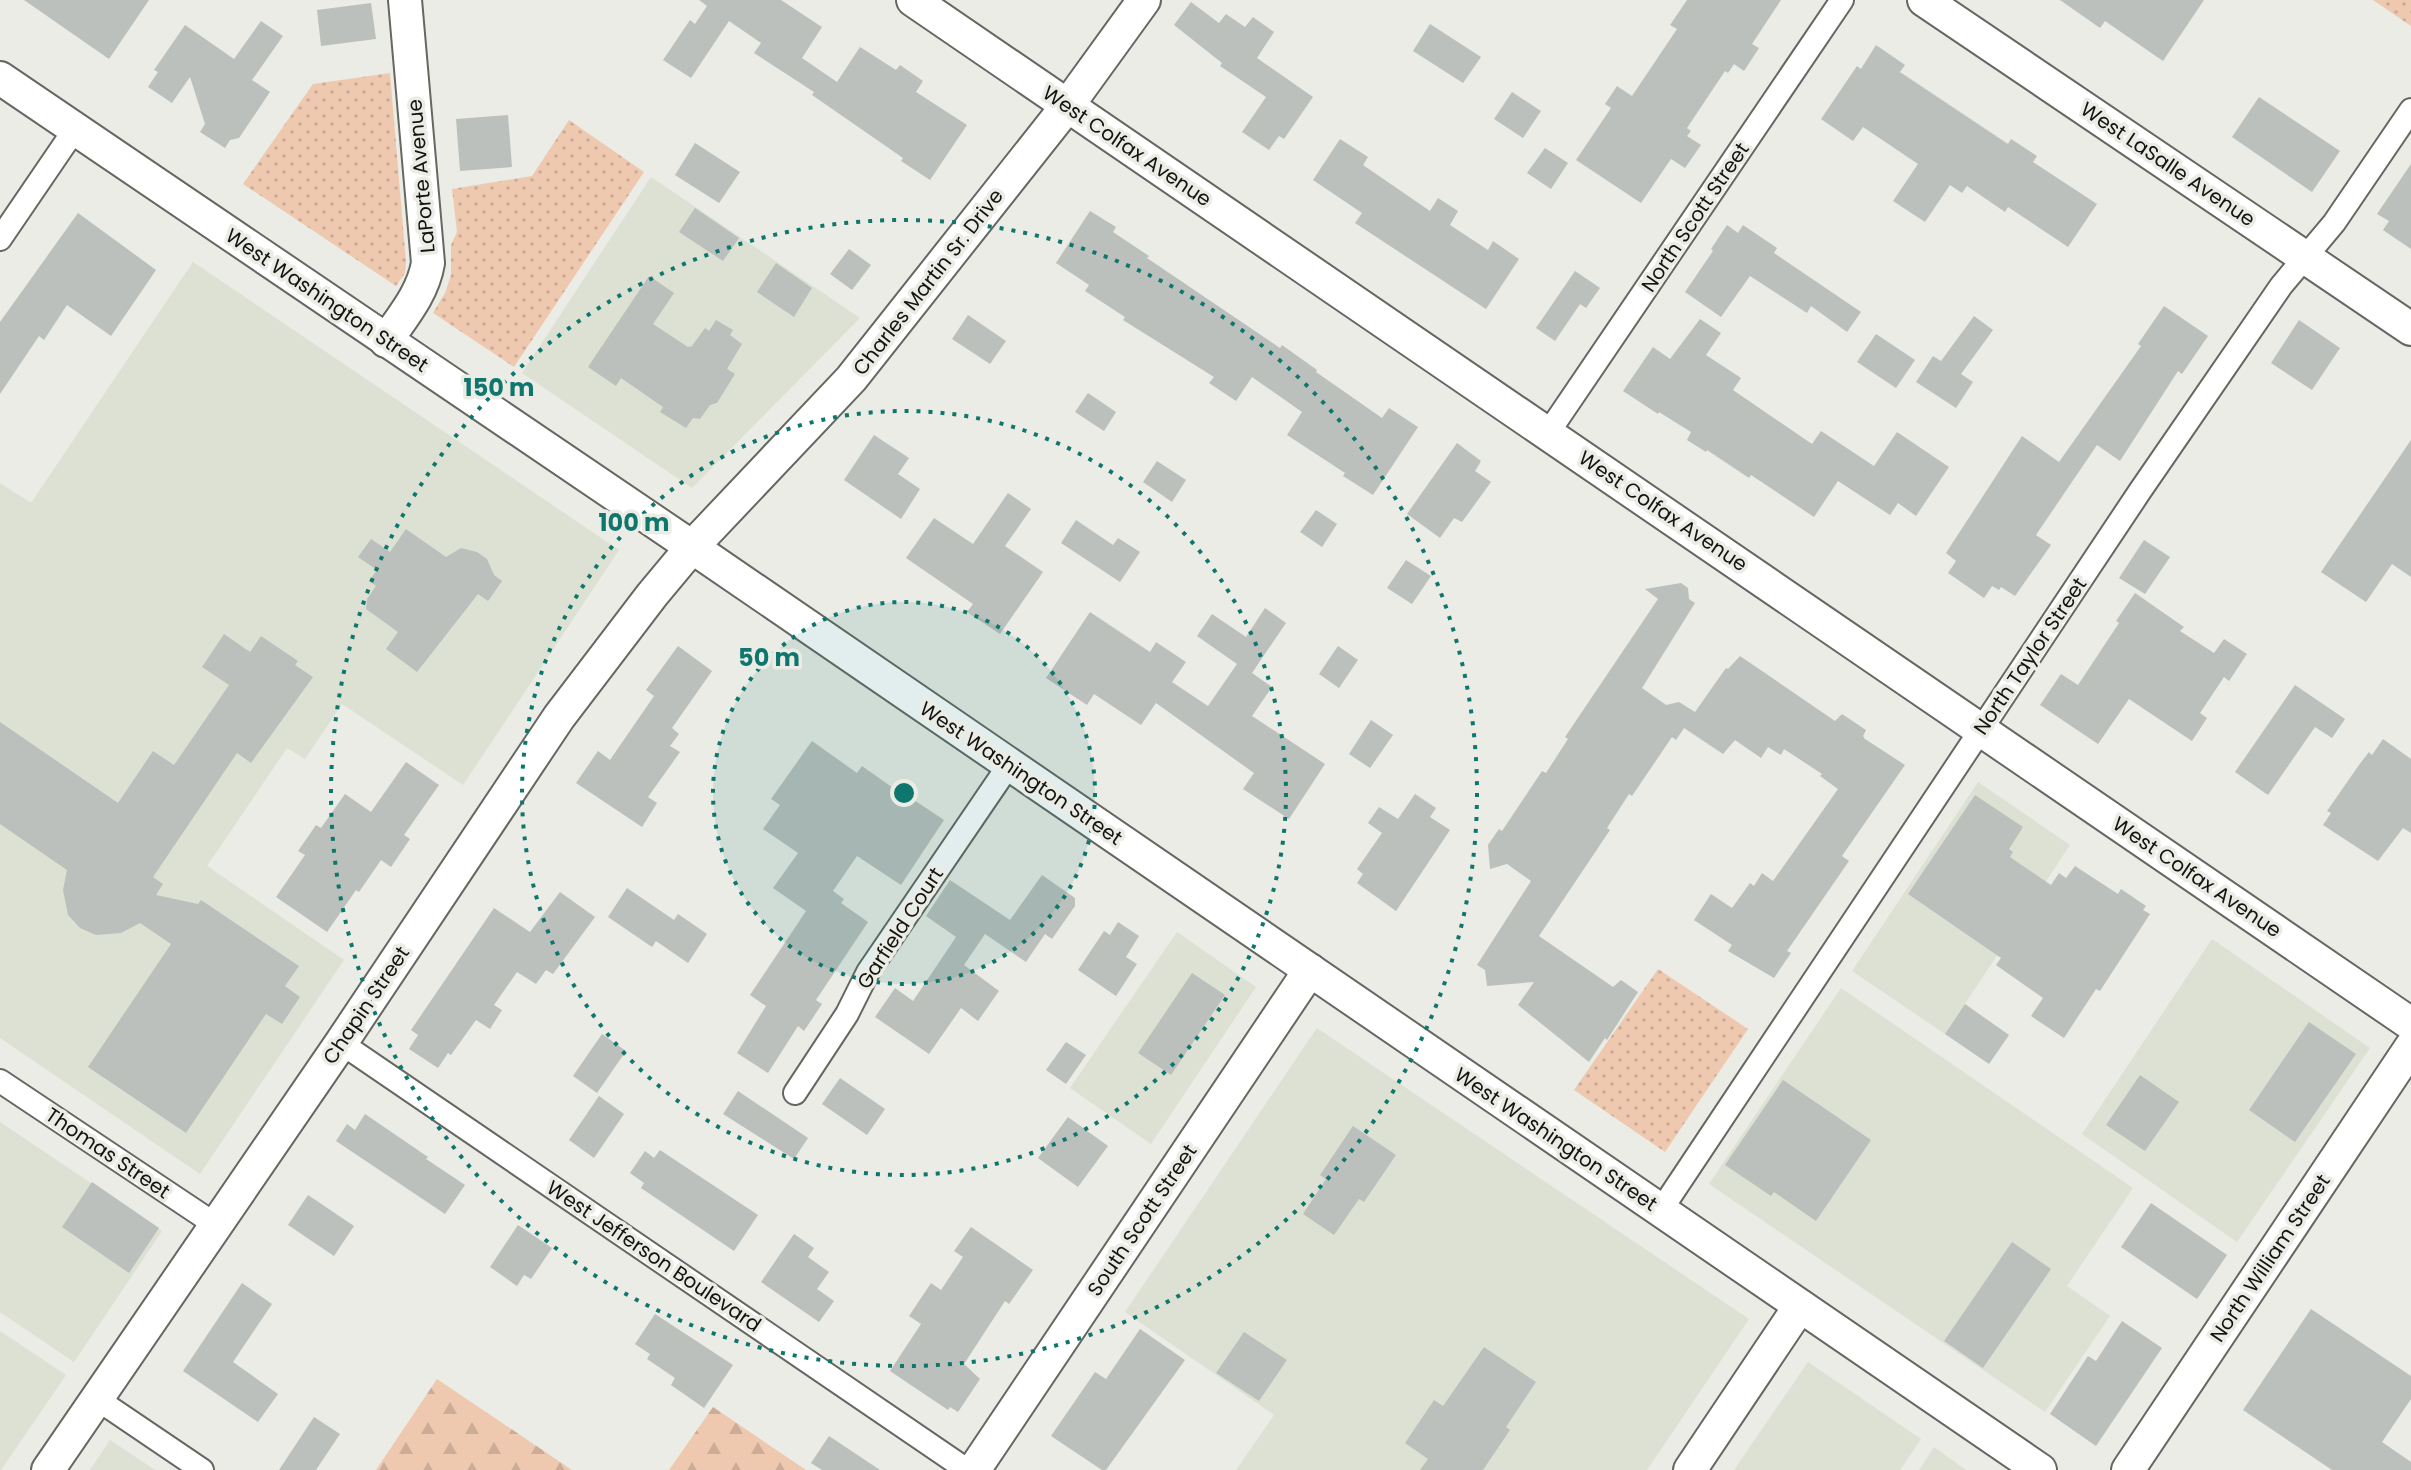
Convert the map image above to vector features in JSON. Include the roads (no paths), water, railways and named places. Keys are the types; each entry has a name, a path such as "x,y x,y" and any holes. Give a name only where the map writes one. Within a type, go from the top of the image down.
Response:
{"street":[{"name":"LaPorte Avenue","path":"386,341 418,293 425,280 428,263 405,0"},
{"name":"West Colfax Avenue","path":"913,0 2411,1024"},
{"name":"Charles Martin Sr. Drive","path":"692,547 851,379 1068,105 1144,0"},
{"name":"North Scott Street","path":"1548,433 1842,0"},
{"name":"West LaSalle Avenue","path":"1924,0 2411,329"},
{"name":"West Washington Street","path":"0,78 692,547 2040,1470"},
{"name":"North Taylor Street","path":"1661,1210 2201,401 2281,286 2334,223 2411,110"},
{"path":"0,239 75,129"},
{"name":"Chapin Street","path":"48,1470 341,1043 559,717 692,547"},
{"name":"Garfield Court","path":"795,1093 847,1014 868,972 1009,765"},
{"name":"South Scott Street","path":"974,1470 1310,970"},
{"name":"West Jefferson Boulevard","path":"341,1043 967,1470"},
{"name":"North William Street","path":"2128,1470 2411,1047"},
{"name":"Thomas Street","path":"0,1081 216,1225"},
{"path":"1690,1470 1800,1306"},
{"path":"97,1399 202,1470"}]}
